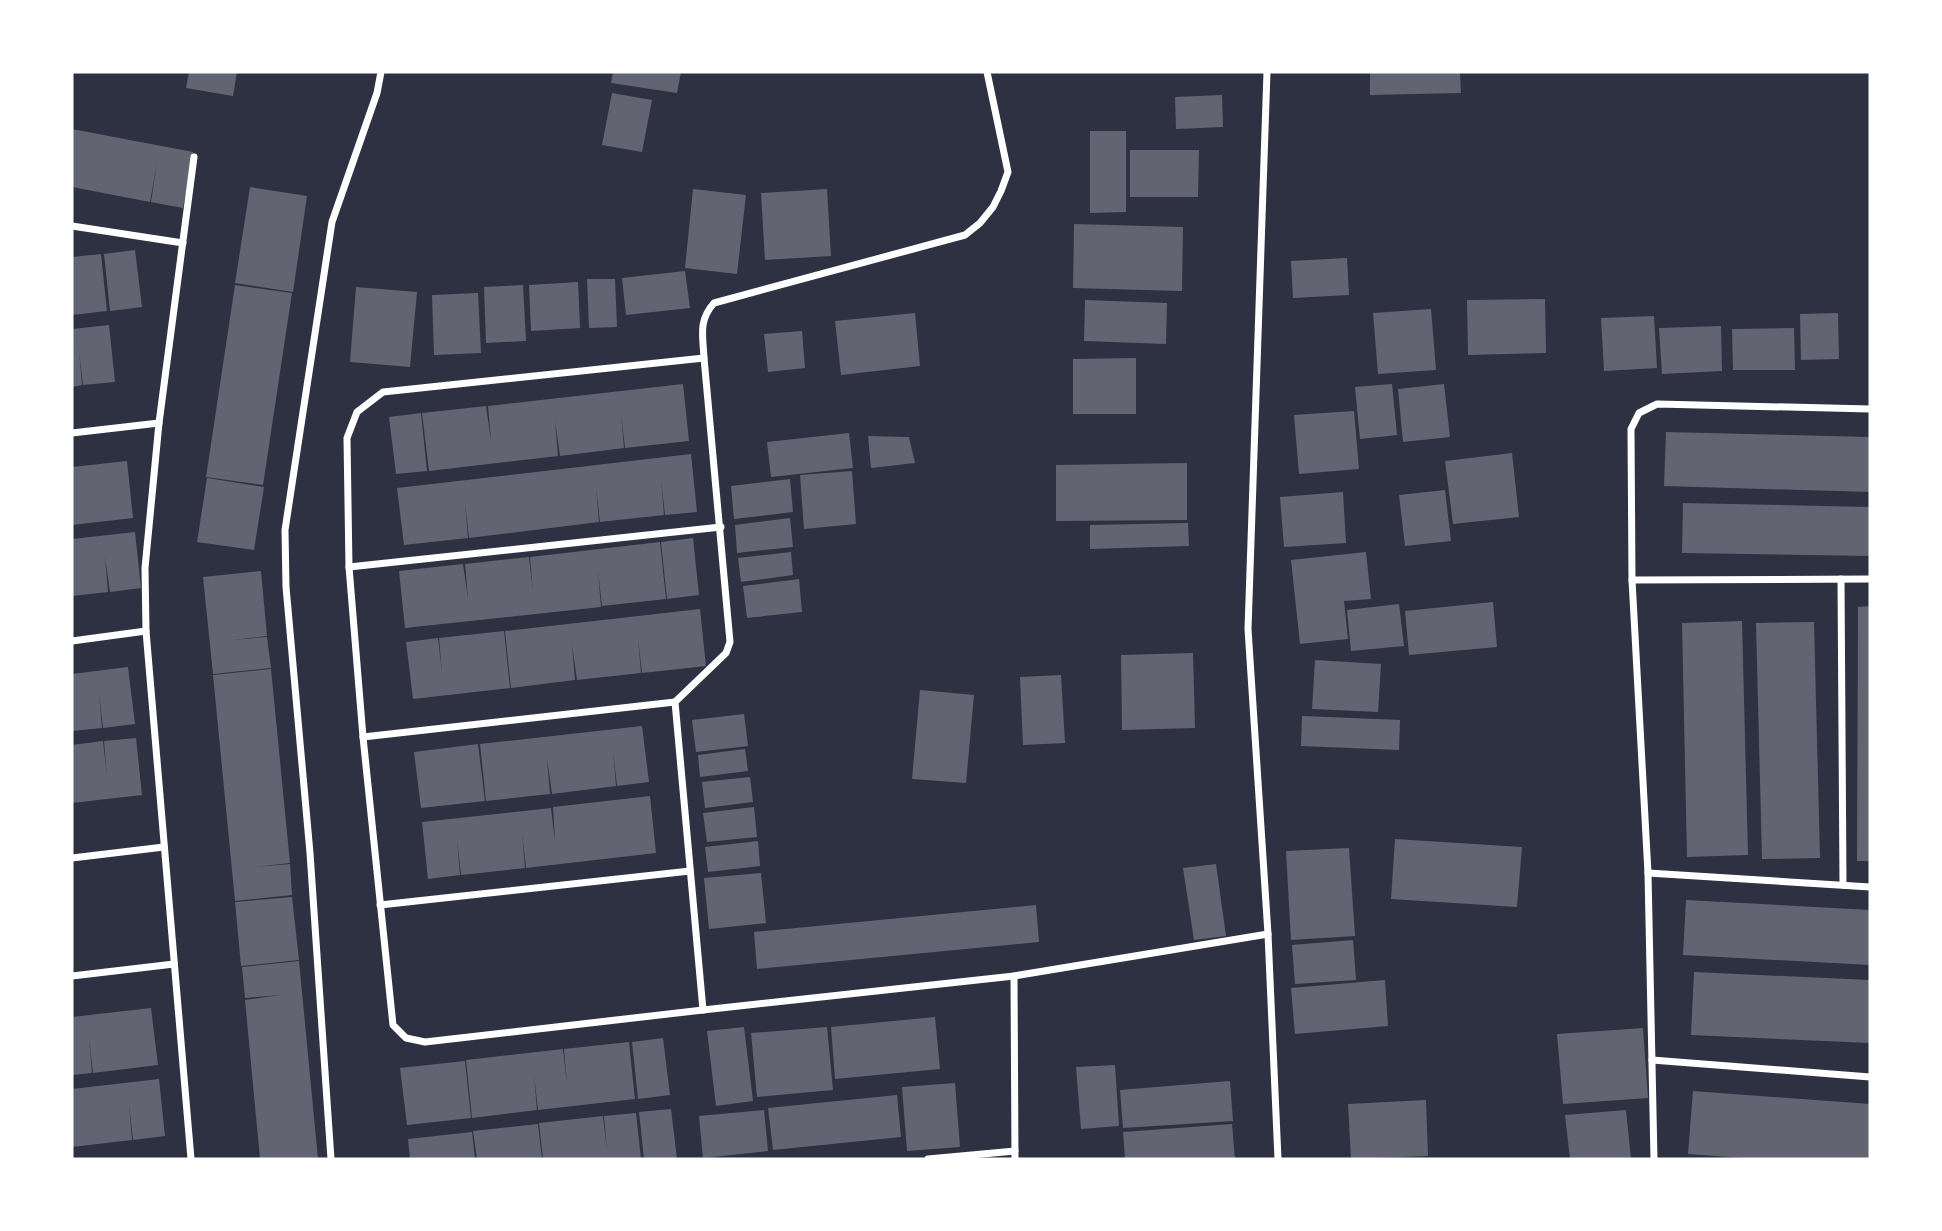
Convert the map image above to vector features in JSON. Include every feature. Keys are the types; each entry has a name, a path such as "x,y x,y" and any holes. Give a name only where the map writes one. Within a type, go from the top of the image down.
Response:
{"street":[{"path":"331,1159 310,853 286,587 285,530 332,222 377,93 381,72"},
{"path":"363,737 674,702 726,653 729,647 721,527 704,358 703,324 706,313 714,303 965,235 980,223 993,207 1009,172 987,72"},
{"path":"1267,72 1248,629 1268,934 1279,1159"},
{"path":"191,1159 146,631 145,568 159,423 194,157"},
{"path":"72,226 183,243"},
{"path":"704,358 383,392 357,412 347,438 349,567 363,737 393,1025 406,1038 425,1042 1014,976 1268,934"},
{"path":"1654,1159 1648,873 1632,580 1631,429 1639,413 1657,404 1870,408"},
{"path":"72,433 159,423"},
{"path":"349,567 721,527"},
{"path":"1841,579 1843,885"},
{"path":"1632,580 1870,579"},
{"path":"72,641 146,631"},
{"path":"674,702 703,1010"},
{"path":"72,858 164,847"},
{"path":"380,905 690,872"},
{"path":"1648,873 1870,887"},
{"path":"72,976 174,964"},
{"path":"928,1159 1015,1155 1014,976"},
{"path":"1651,1060 1870,1077"}],"building":[{"path":"189,72 237,72 233,96 186,88"},
{"path":"613,72 681,72 677,93 611,83"},
{"path":"1370,72 1460,72 1461,93 1370,95"},
{"path":"612,93 652,100 642,152 602,145"},
{"path":"1222,95 1223,127 1176,129 1175,97"},
{"path":"72,129 193,152 183,208 151,202 157,163 150,202 72,187"},
{"path":"1090,131 1126,131 1126,212 1090,213"},
{"path":"1130,150 1199,150 1198,197 1130,197"},
{"path":"250,187 307,196 293,292 235,283"},
{"path":"693,189 746,195 737,274 685,268"},
{"path":"827,189 831,256 765,260 761,193"},
{"path":"1074,224 1183,227 1182,291 1073,288"},
{"path":"135,250 142,307 110,311 104,254"},
{"path":"101,254 107,311 72,315 72,257"},
{"path":"1347,258 1349,295 1293,298 1291,261"},
{"path":"685,271 690,308 626,315 622,278"},
{"path":"587,279 615,279 617,327 589,328"},
{"path":"578,282 580,328 531,331 529,285"},
{"path":"235,285 292,293 263,485 206,477"},
{"path":"523,285 526,341 486,343 484,287"},
{"path":"356,287 417,292 410,367 350,362"},
{"path":"478,293 481,353 434,355 432,295"},
{"path":"1545,299 1546,353 1468,355 1467,300"},
{"path":"1085,300 1167,303 1166,344 1084,341"},
{"path":"1431,309 1436,370 1378,374 1373,313"},
{"path":"915,313 920,366 841,375 835,321"},
{"path":"1838,313 1839,359 1801,360 1800,314"},
{"path":"1654,316 1657,368 1604,371 1601,318"},
{"path":"109,325 115,382 83,385 79,350 82,385 72,387 72,329"},
{"path":"1721,326 1722,371 1662,374 1659,328"},
{"path":"1794,328 1795,370 1733,370 1732,329"},
{"path":"802,331 805,368 768,372 764,334"},
{"path":"1136,358 1136,414 1073,414 1073,359"},
{"path":"683,384 689,441 625,448 621,413 624,448 560,456 555,421 558,456 429,471 422,413 486,406 491,441 488,406"},
{"path":"1392,384 1397,435 1360,439 1355,387"},
{"path":"1444,384 1450,437 1403,442 1398,389"},
{"path":"1354,411 1359,469 1299,474 1294,415"},
{"path":"421,413 427,471 396,474 389,417"},
{"path":"1666,432 1870,437 1870,492 1664,486"},
{"path":"849,433 853,468 771,477 767,442"},
{"path":"868,436 909,437 915,463 871,468"},
{"path":"1512,453 1519,517 1453,524 1445,461"},
{"path":"691,454 697,512 665,515 661,480 664,515 600,522 596,487 599,522 469,538 465,502 468,538 404,545 397,488"},
{"path":"127,461 133,518 72,525 72,467"},
{"path":"1187,463 1187,520 1056,521 1056,465"},
{"path":"852,471 856,524 804,529 800,475"},
{"path":"207,478 264,487 254,550 197,542"},
{"path":"790,479 793,512 734,519 731,486"},
{"path":"1445,490 1451,541 1405,546 1399,495"},
{"path":"1343,492 1346,543 1284,547 1280,497"},
{"path":"1683,503 1870,507 1870,556 1682,553"},
{"path":"790,518 793,547 737,553 735,525"},
{"path":"1188,523 1189,546 1090,549 1090,525"},
{"path":"135,532 141,588 110,592 105,557 108,592 72,596 72,539"},
{"path":"693,538 699,595 667,599 661,542"},
{"path":"660,542 666,599 602,606 598,571 601,607 405,628 399,571 463,564 468,599 465,564 529,557 533,592 530,557"},
{"path":"791,552 793,575 741,582 738,558"},
{"path":"1366,552 1371,599 1344,601 1348,639 1300,644 1291,560"},
{"path":"261,571 267,636 232,640 267,637 271,668 213,674 203,577"},
{"path":"799,579 802,612 747,618 743,586"},
{"path":"1493,602 1497,647 1409,655 1405,611"},
{"path":"1399,604 1404,646 1351,651 1347,610"},
{"path":"1870,606 1870,861 1857,861 1858,607"},
{"path":"700,609 706,666 642,673 638,638 641,673 577,680 572,645 575,680 511,688 505,631"},
{"path":"1742,621 1748,855 1687,857 1682,623"},
{"path":"1814,622 1820,858 1762,859 1756,623"},
{"path":"504,631 510,688 413,699 406,642 438,638 442,674 439,638"},
{"path":"1193,653 1195,728 1122,730 1121,655"},
{"path":"1315,660 1381,664 1378,712 1312,709"},
{"path":"128,667 135,724 103,728 99,692 102,728 72,731 72,674"},
{"path":"271,669 290,863 254,867 290,864 292,895 235,901 213,675"},
{"path":"1061,675 1065,743 1023,745 1020,677"},
{"path":"920,690 974,695 966,783 912,779"},
{"path":"744,714 748,746 696,752 692,720"},
{"path":"1302,716 1400,720 1399,750 1301,746"},
{"path":"642,726 649,782 617,786 613,751 616,786 552,794 547,758 550,794 486,801 480,744"},
{"path":"136,738 142,795 72,803 72,745 103,741 107,776 104,741"},
{"path":"478,744 485,801 421,808 414,752"},
{"path":"745,749 748,771 700,777 698,755"},
{"path":"750,777 753,802 705,808 702,782"},
{"path":"650,796 656,853 526,868 522,833 525,868 461,875 457,840 460,875 428,879 422,822 551,808 555,842 553,807"},
{"path":"754,807 757,837 707,842 703,813"},
{"path":"1395,839 1522,847 1517,907 1391,899"},
{"path":"758,841 760,866 708,872 705,847"},
{"path":"1349,848 1355,936 1291,940 1286,851"},
{"path":"1216,864 1226,936 1194,940 1183,868"},
{"path":"761,873 766,923 709,929 704,878"},
{"path":"292,897 299,960 241,966 235,902"},
{"path":"1686,900 1870,910 1870,965 1683,955"},
{"path":"1036,905 1039,942 757,969 754,932"},
{"path":"1353,940 1356,980 1295,984 1292,945"},
{"path":"299,961 318,1159 260,1159 245,1000 280,995 245,998 242,967"},
{"path":"1694,972 1870,980 1870,1043 1691,1035"},
{"path":"1385,980 1388,1026 1295,1034 1291,988"},
{"path":"151,1008 158,1065 93,1073 89,1037 92,1073 72,1075 72,1017"},
{"path":"935,1017 940,1069 835,1079 831,1027"},
{"path":"744,1027 753,1101 716,1106 707,1031"},
{"path":"827,1027 833,1090 757,1097 751,1033"},
{"path":"1643,1028 1648,1098 1563,1104 1557,1034"},
{"path":"663,1038 670,1095 638,1099 632,1042"},
{"path":"629,1042 635,1099 538,1110 534,1075 537,1110 472,1118 466,1060 563,1049 567,1084 564,1049"},
{"path":"465,1061 471,1118 407,1125 400,1068"},
{"path":"1115,1065 1119,1126 1081,1129 1076,1067"},
{"path":"159,1079 165,1136 133,1140 129,1104 132,1140 72,1147 72,1089"},
{"path":"1230,1081 1233,1121 1123,1128 1120,1090"},
{"path":"955,1083 960,1147 907,1151 902,1087"},
{"path":"1693,1091 1870,1104 1870,1159 1756,1159 1688,1154"},
{"path":"897,1095 901,1137 773,1150 768,1108"},
{"path":"1426,1100 1428,1156 1351,1159 1348,1104"},
{"path":"671,1109 677,1159 644,1159 639,1112"},
{"path":"764,1110 768,1151 703,1158 699,1116"},
{"path":"1626,1110 1631,1159 1570,1159 1565,1115"},
{"path":"636,1113 641,1159 543,1159 539,1123 603,1116 607,1151 604,1116"},
{"path":"538,1124 542,1159 477,1159 473,1131"},
{"path":"1232,1124 1235,1159 1125,1159 1123,1132"},
{"path":"472,1132 475,1159 410,1159 408,1139"}]}
